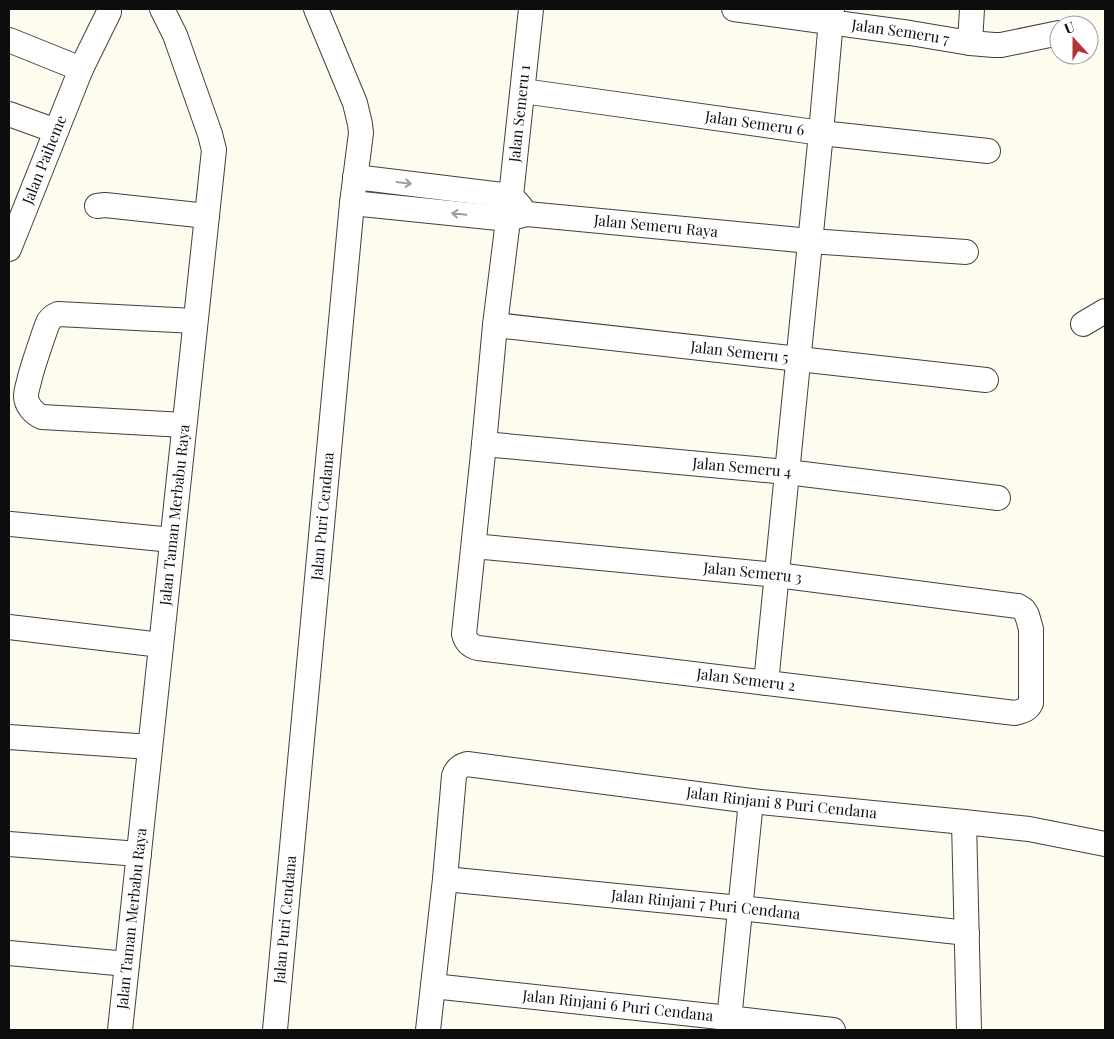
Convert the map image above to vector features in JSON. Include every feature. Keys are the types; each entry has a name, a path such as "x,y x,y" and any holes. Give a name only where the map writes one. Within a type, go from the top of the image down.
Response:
{"street":[{"name":"Jalan Taman Merbabu Raya","path":"120,1030 214,150 175,36 162,9"},
{"name":"Jalan Puri Cendana","path":"275,1030 352,203 361,133 354,103 316,9"},
{"name":"Jalan Semeru 1","path":"495,325 515,210 531,9"},
{"name":"Jalan Semeru 7","path":"734,9 831,15 910,33 970,43 972,9"},
{"name":"Jalan Paiheme","path":"9,249 81,69 109,12"},
{"path":"766,683 831,15"},
{"path":"970,43 1001,45 1049,35"},
{"path":"9,40 81,69"},
{"name":"Jalan Semeru 6","path":"523,91 821,133 988,151"},
{"path":"9,114 56,131"},
{"name":"Jalan Semeru Raya","path":"355,177 515,210"},
{"name":"Jalan Semeru Raya","path":"352,203 515,210 810,241 966,252"},
{"path":"97,206 207,216"},
{"path":"1083,324 1105,311"},
{"path":"184,425 39,416 30,407 26,394 36,356 48,322 58,314 195,321"},
{"name":"Jalan Semeru 5","path":"495,325 986,380"},
{"name":"Jalan Semeru 2","path":"495,325 464,634 473,646 1015,713 1029,707 1031,703 1031,629 1028,615"},
{"name":"Jalan Semeru 4","path":"484,444 787,472 998,498"},
{"path":"9,524 172,540"},
{"name":"Jalan Semeru 3","path":"474,546 777,575 1018,606 1028,615"},
{"path":"9,627 161,645"},
{"path":"9,737 150,747"},
{"name":"Jalan Rinjani 8 Puri Cendana","path":"445,878 454,776 458,768 467,764 751,801 1029,829 1105,844"},
{"path":"729,1024 751,801"},
{"path":"964,822 969,1030"},
{"path":"9,844 139,854"},
{"path":"428,1030 445,878"},
{"name":"Jalan Rinjani 7 Puri Cendana","path":"445,878 967,933"},
{"path":"9,953 127,964"},
{"name":"Jalan Rinjani 6 Puri Cendana","path":"433,986 729,1024 833,1030"}]}
